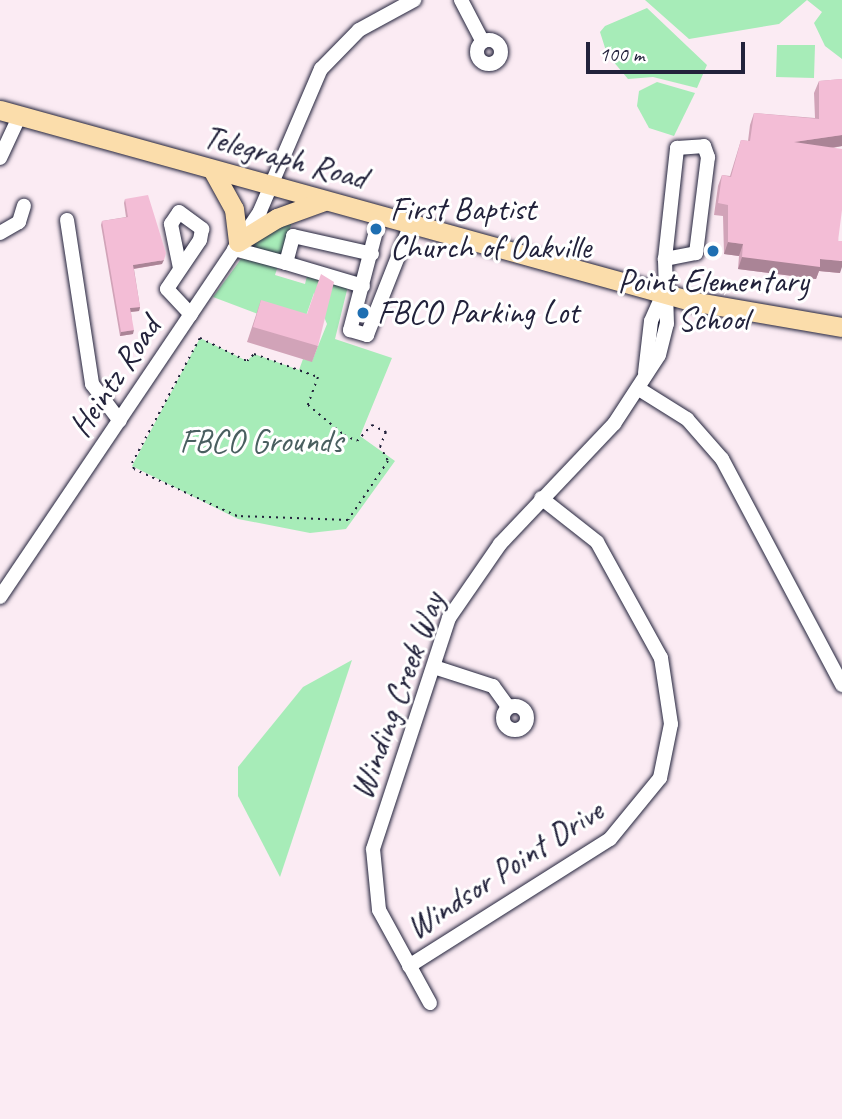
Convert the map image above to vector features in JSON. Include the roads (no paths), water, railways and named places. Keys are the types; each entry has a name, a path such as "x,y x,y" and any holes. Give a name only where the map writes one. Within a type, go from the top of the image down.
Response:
{"main road":[{"name":"Telegraph Road","path":"9,113 663,293 842,327"},
{"path":"213,171 234,209 236,246"},
{"path":"236,246 276,218 324,201"}],"street":[{"name":"Heintz Road","path":"0,597 191,315 273,187 321,69 359,30 414,0"},
{"path":"461,0 483,41"},
{"path":"0,158 9,113"},
{"name":"Winding Creek Way","path":"430,1003 379,910 373,849 449,618 472,580 639,388 645,374 651,321 663,293 665,259 677,148 704,146 708,157 696,253 665,259"},
{"path":"0,233 19,222 24,206"},
{"path":"380,216 350,330 367,335 411,224"},
{"path":"67,220 92,384 120,421"},
{"path":"286,263 293,236 372,254"},
{"path":"236,246 363,286"},
{"path":"180,268 168,295 191,315"},
{"path":"639,388 687,419 722,459 842,685"},
{"name":"Windsor Point Drive","path":"410,966 610,839 660,778 671,724 661,658 597,542 541,498"},
{"path":"434,667 493,686 508,708"}],"place":[{"name":"First Baptist Church of Oakville","path":"376,229"},
{"name":"Point Elementary School","path":"713,251"},
{"name":"FBCO Parking Lot","path":"363,313"}],"park label":[{"name":"FBCO Grounds","path":"261,442"}]}
